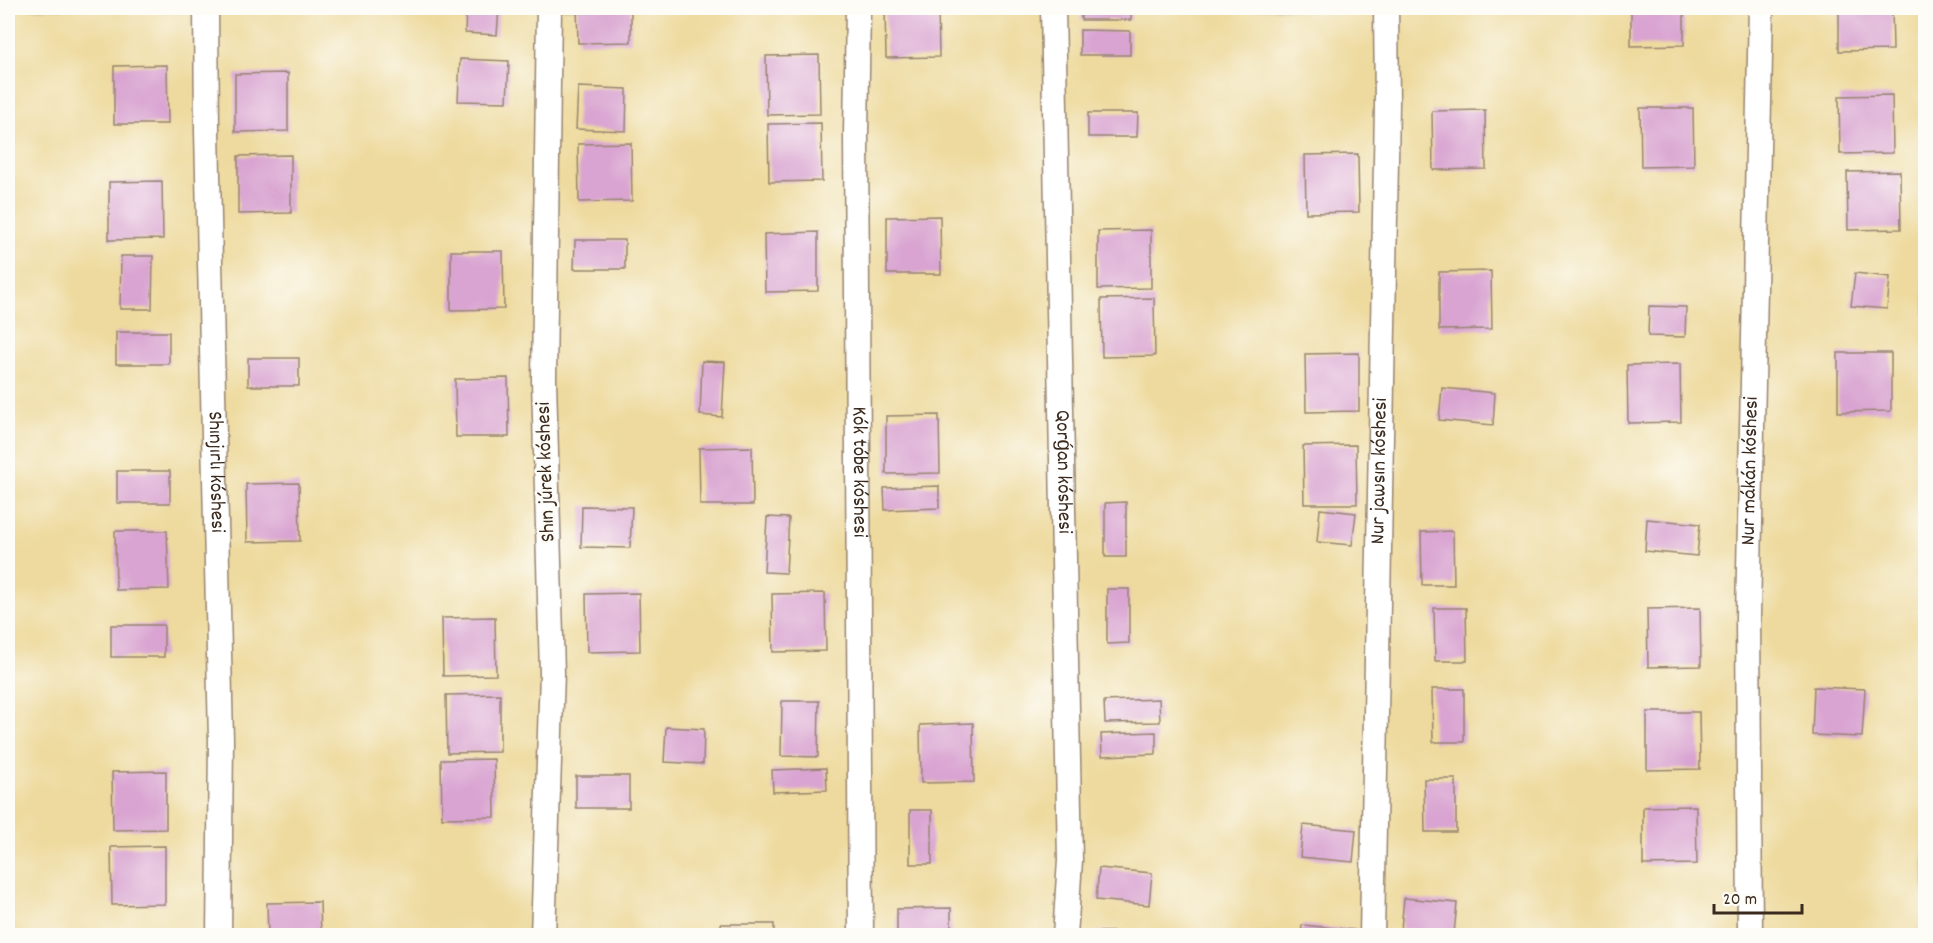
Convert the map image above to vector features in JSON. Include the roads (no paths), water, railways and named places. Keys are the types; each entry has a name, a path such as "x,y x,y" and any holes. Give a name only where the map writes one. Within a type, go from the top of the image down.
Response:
{"street":[{"name":"Shınjırlı kóshesi","path":"206,8 220,728 219,936"},
{"name":"Shın júrek kóshesi","path":"543,936 552,673 544,380 549,8"},
{"name":"Kók tóbe kóshesi","path":"858,8 856,146 861,936"},
{"name":"Qorǵan kóshesi","path":"1053,8 1070,860 1065,936"},
{"name":"Nur jawsın kóshesi","path":"1372,936 1387,105 1386,8"},
{"name":"Nur mákán kóshesi","path":"1750,936 1748,616 1761,8"}]}
